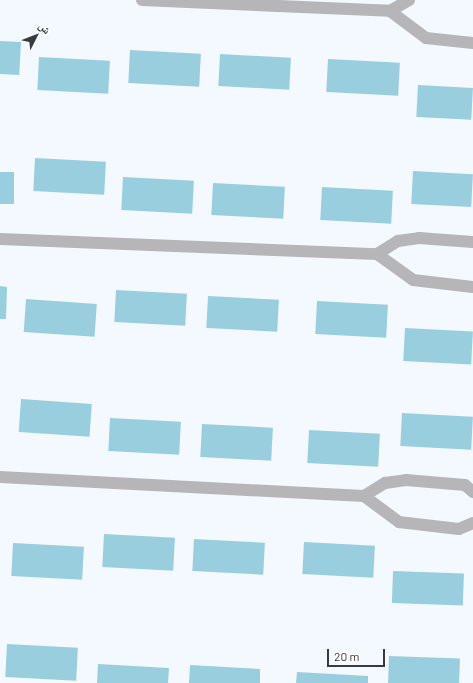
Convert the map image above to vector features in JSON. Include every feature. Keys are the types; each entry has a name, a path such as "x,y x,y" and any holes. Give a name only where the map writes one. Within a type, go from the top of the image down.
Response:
{"street":[{"path":"142,0 390,12 426,38 473,43"},
{"path":"390,12 409,0"},
{"path":"377,254 398,241 419,238 473,242"},
{"path":"0,239 377,254 413,280 473,287"},
{"path":"0,476 364,496 399,522 459,529 473,524"},
{"path":"364,496 385,483 406,480 465,485 473,492"}],"building":[{"path":"0,41 21,42 19,75 0,74"},
{"path":"130,50 201,54 199,87 128,83"},
{"path":"220,54 291,58 289,90 218,86"},
{"path":"39,57 110,61 108,94 37,90"},
{"path":"328,59 400,63 398,96 326,92"},
{"path":"418,85 473,88 471,120 416,117"},
{"path":"35,158 106,162 104,195 33,191"},
{"path":"413,171 473,174 471,207 411,204"},
{"path":"0,172 14,172 14,204 0,204"},
{"path":"123,177 194,181 192,214 121,210"},
{"path":"213,183 285,187 283,219 211,215"},
{"path":"322,187 393,191 391,224 320,220"},
{"path":"0,286 7,287 6,319 0,319"},
{"path":"116,290 187,294 185,326 114,322"},
{"path":"208,296 279,300 277,332 206,328"},
{"path":"26,299 97,304 95,337 24,332"},
{"path":"317,301 388,305 386,338 315,334"},
{"path":"405,328 473,332 471,365 403,361"},
{"path":"21,399 92,404 90,437 19,432"},
{"path":"402,413 473,417 471,450 400,446"},
{"path":"110,418 181,422 179,455 108,451"},
{"path":"202,424 273,428 271,461 200,457"},
{"path":"309,430 380,434 378,467 307,463"},
{"path":"104,534 175,538 173,571 102,567"},
{"path":"194,539 265,543 263,575 192,571"},
{"path":"304,542 375,546 373,578 302,574"},
{"path":"13,543 84,547 82,580 11,576"},
{"path":"393,571 464,573 463,605 392,603"},
{"path":"7,644 78,648 76,681 5,677"},
{"path":"389,656 460,658 459,683 388,683"},
{"path":"98,664 169,668 168,683 97,683"},
{"path":"190,665 260,669 260,683 189,683"},
{"path":"297,672 368,676 368,683 296,683"}]}
